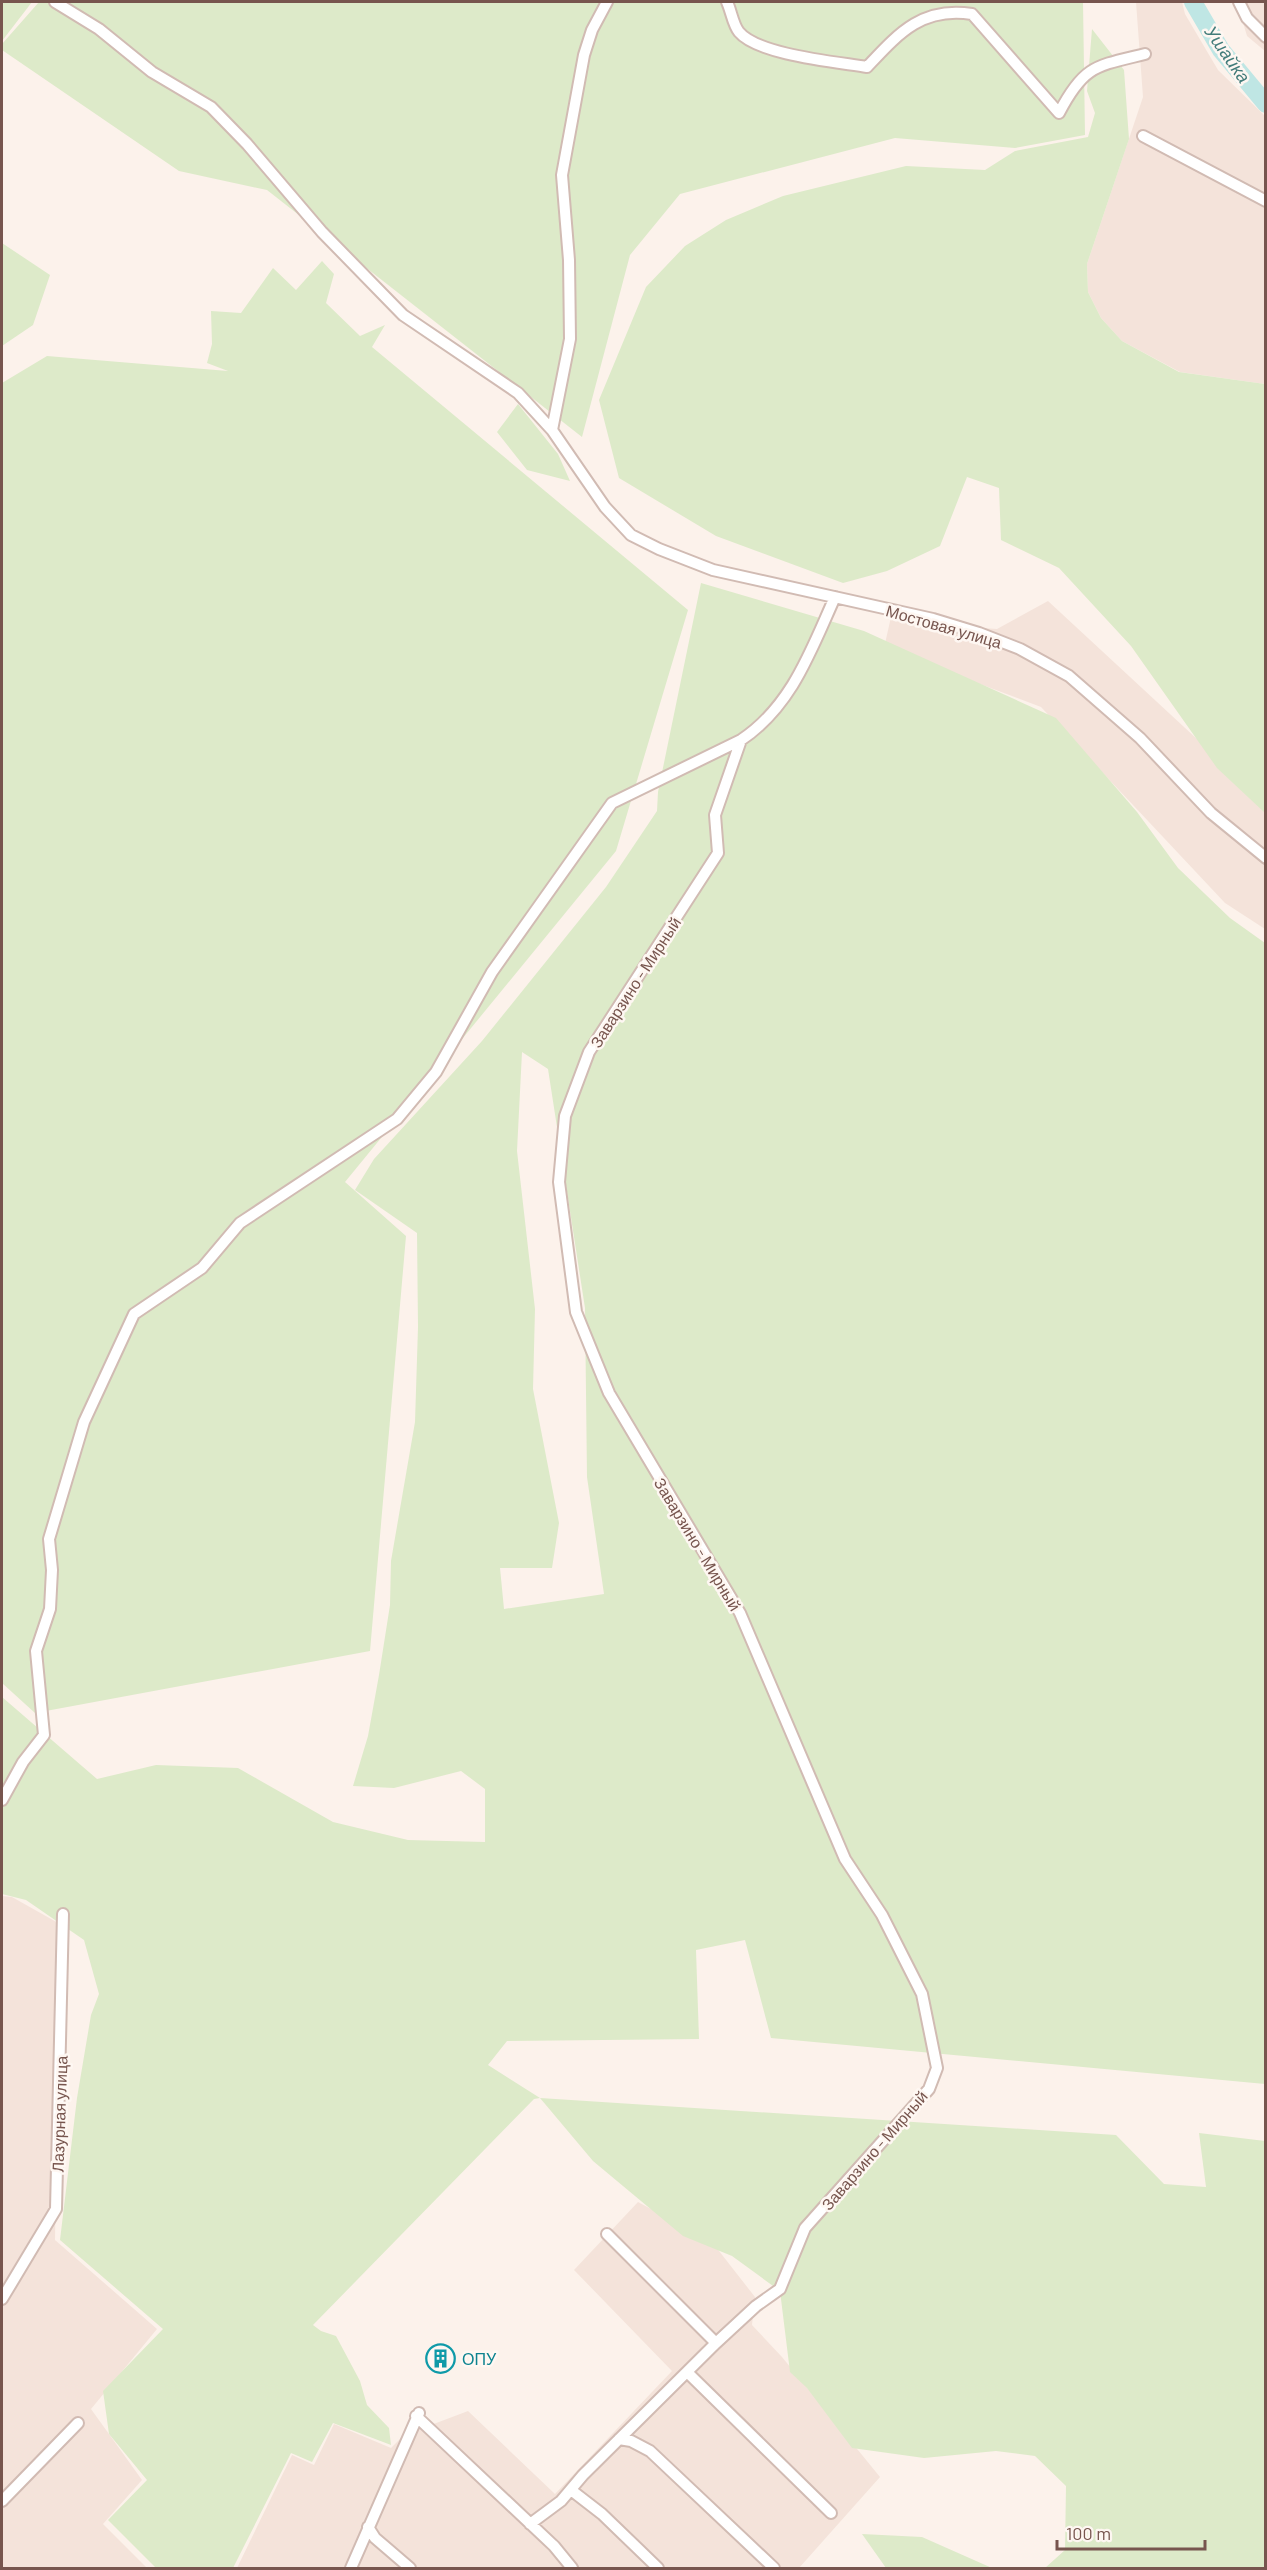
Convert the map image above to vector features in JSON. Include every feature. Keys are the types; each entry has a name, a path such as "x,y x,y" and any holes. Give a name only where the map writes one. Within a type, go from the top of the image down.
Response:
{"street":[{"name":"Мостовая улица","path":"55,2 99,29 152,72 211,107 247,144 322,232 403,315 518,393 552,429 605,507 631,535 659,549 713,570 933,619 1020,649 1069,676 1140,738 1211,813 1266,858"},
{"path":"552,429 570,339 570,272 562,175 584,55 592,30 607,2"},
{"path":"727,2 739,32 758,45 794,55 867,67 900,32 915,23 951,13 972,14 1059,113 1068,96 1091,69 1145,54"},
{"path":"1239,2 1247,18 1266,36"},
{"path":"1143,136 1266,201"},
{"path":"2,1800 23,1762 44,1735 36,1651 50,1609 52,1570 49,1539 84,1422 134,1314 202,1268 240,1223 397,1119 436,1072 492,972 612,803 741,740 763,723 788,694 800,675 835,597"},
{"name":"Заварзино - Мирный","path":"530,2524 571,2490 716,2343 756,2306 780,2289 805,2228 929,2088 937,2068 922,1994 882,1915 845,1859 740,1613 609,1393 576,1312 559,1182 565,1116 589,1052 718,854 715,815 741,740"},
{"name":"Лазурная улица","path":"2,2299 56,2209 63,1914"},
{"path":"607,2234 716,2343"},
{"path":"687,2373 831,2514"},
{"path":"351,2568 417,2414 554,2546 572,2568"},
{"path":"2,2501 78,2423"},
{"path":"619,2439 631,2441 650,2451 774,2568"},
{"path":"571,2490 602,2514 658,2568"},
{"path":"368,2527 375,2538 410,2568"}],"shaded area":[{"path":"1136,2 1182,2 1185,14 1218,70 1265,116 1265,384 1180,372 1122,341 1101,318 1088,292 1087,264 1143,97"},
{"path":"1237,2 1265,2 1265,51 1247,36"},
{"path":"1048,601 1265,802 1265,929 1225,903 1041,707 884,648 891,617 928,624 997,629"},
{"path":"2,1896 12,1897 60,1924 55,2240 157,2329 91,2409 142,2480 103,2524 147,2568 2,2568"},
{"path":"638,2202 712,2242 755,2297 752,2325 782,2357 880,2477 799,2568 237,2568 292,2455 314,2465 334,2424 391,2448 417,2422 431,2425 468,2411 555,2494 672,2371 574,2270"}],"green space":[{"path":"2,2 32,2 2,41"},
{"path":"39,2 1083,2 1085,135 1015,148 895,138 680,194 630,255 582,437 267,190 179,171 2,50 2,44"},
{"path":"1092,29 1124,70 1129,139 1087,264 1088,292 1101,318 1122,341 1179,372 1265,384 1265,813 1217,768 1131,646 1059,568 1001,540 999,488 967,477 940,546 887,571 843,583 716,536 619,478 599,400 646,287 685,246 726,220 783,196 906,166 985,170 1015,151 1088,137 1095,113 1087,91"},
{"path":"2,243 50,275 33,325 2,346"},
{"path":"322,261 334,274 326,303 360,336 385,325 372,347 688,610 616,851 345,1182 406,1236 370,1651 35,1713 2,1683 2,383 47,356 228,371 207,363 212,344 211,311 241,313 273,268 296,290"},
{"path":"518,404 558,454 570,481 527,470 497,432"},
{"path":"701,583 864,631 1056,718 1137,812 1178,868 1230,918 1265,943 1265,2084 771,2038 745,1940 696,1950 699,2039 507,2041 488,2065 540,2098 534,2099 313,2325 321,2331 336,2336 360,2381 367,2405 389,2428 391,2445 333,2423 312,2462 291,2453 233,2568 156,2568 108,2520 147,2480 109,2434 103,2391 163,2329 60,2240 77,2098 91,2015 99,1994 84,1940 26,1900 2,1894 2,1697 97,1779 156,1765 238,1768 333,1822 408,1840 485,1842 485,1789 461,1771 394,1788 353,1786 368,1736 390,1605 391,1561 415,1422 418,1327 417,1233 355,1190 374,1159 482,1041 606,887 657,811 658,792","holes":["522,1052 548,1069 585,1308 587,1477 604,1594 504,1609 500,1568 552,1568 559,1523 533,1389 535,1309 517,1151"]},
{"path":"540,2098 1116,2135 1164,2184 1206,2187 1199,2133 1265,2141 1265,2568 1045,2568 1065,2550 1066,2486 1035,2456 996,2451 924,2458 852,2448 807,2388 790,2372 780,2291 732,2256 683,2236 593,2161"},
{"path":"862,2534 922,2537 992,2568 886,2568"}],"waterway":[{"name":"Ушайка","path":"1193,2 1221,50 1266,104"}],"place":[{"name":"ОПУ","path":"441,2358"}]}
